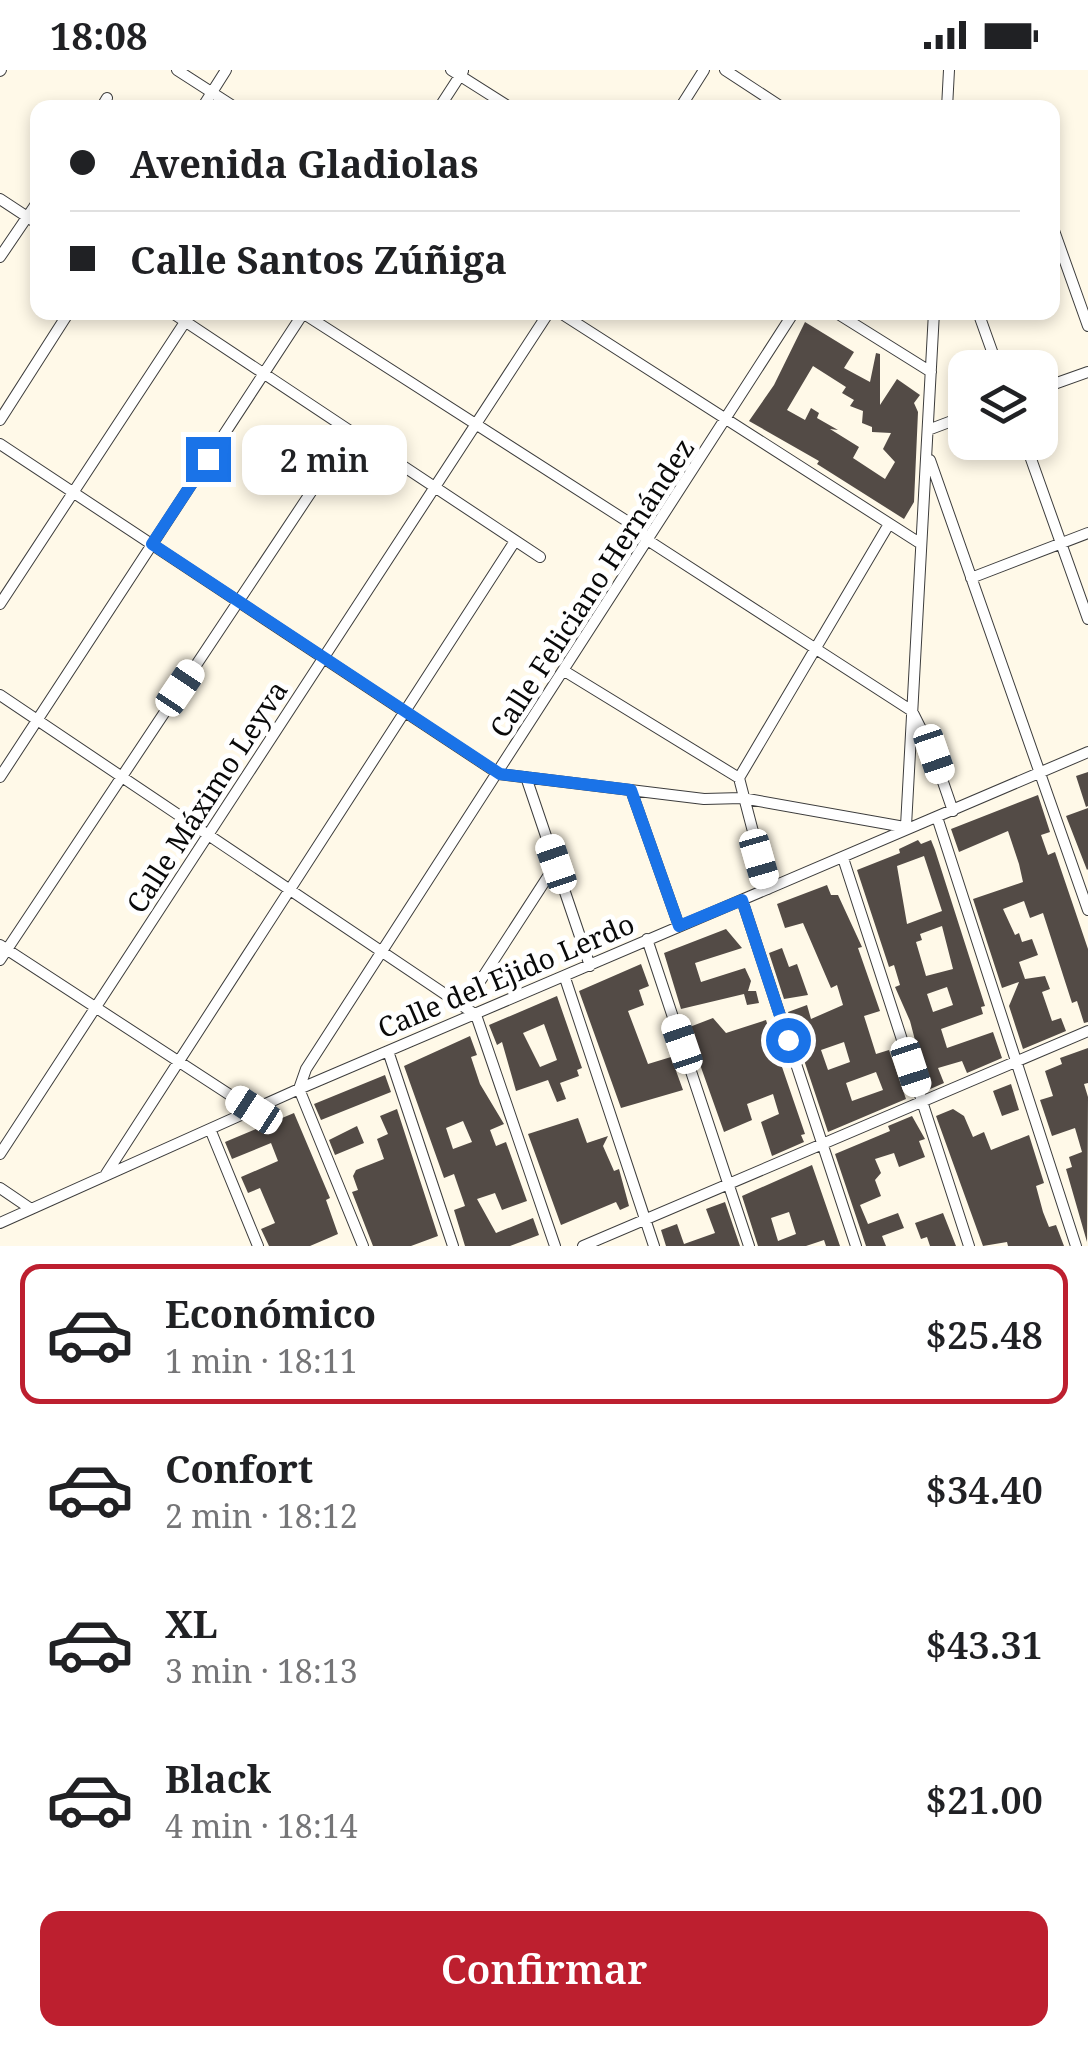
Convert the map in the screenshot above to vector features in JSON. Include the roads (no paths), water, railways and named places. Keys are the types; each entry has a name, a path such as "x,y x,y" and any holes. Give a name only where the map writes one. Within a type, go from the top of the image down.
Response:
{"street":[{"path":"177,70 224,100"},
{"path":"207,100 226,70"},
{"path":"685,100 704,70"},
{"path":"725,70 771,100"},
{"path":"947,100 949,70"},
{"path":"442,100 458,72 498,100"},
{"path":"0,198 30,219"},
{"path":"0,257 30,222"},
{"path":"1060,248 1088,326"},
{"path":"0,420 65,320"},
{"path":"182,320 540,557"},
{"path":"0,777 299,320"},
{"path":"314,320 912,711 934,754 953,810"},
{"name":"Calle Máximo Leyva","path":"0,1154 544,320"},
{"path":"571,320 918,542"},
{"name":"Calle Feliciano Hernández","path":"298,1089 306,1069 566,672 789,320"},
{"path":"848,320 931,372"},
{"path":"0,444 500,774 704,799 742,798 909,827 918,542 928,454 934,320"},
{"path":"981,320 992,350"},
{"path":"0,604 185,322"},
{"path":"1058,383 1088,372"},
{"path":"928,430 948,422"},
{"path":"254,1110 2,951 351,432"},
{"path":"928,454 1088,910"},
{"path":"1031,460 1088,619"},
{"path":"768,889 739,778 889,524"},
{"path":"971,578 1088,534"},
{"path":"104,1176 516,541"},
{"path":"566,672 739,778"},
{"path":"0,695 476,1015 555,1246"},
{"name":"Calle del Ejido Lerdo","path":"0,1223 298,1089 1088,752"},
{"path":"526,777 590,966"},
{"path":"631,790 679,926"},
{"path":"937,817 1076,1246"},
{"path":"843,858 969,1246"},
{"path":"464,1006 556,864"},
{"path":"742,900 856,1246"},
{"path":"646,939 749,1246"},
{"path":"565,978 654,1246"},
{"path":"583,1246 1088,1031"},
{"path":"388,1052 454,1246"},
{"path":"298,1089 363,1246"},
{"path":"210,1129 258,1246"},
{"path":"0,1188 31,1209"}]}
